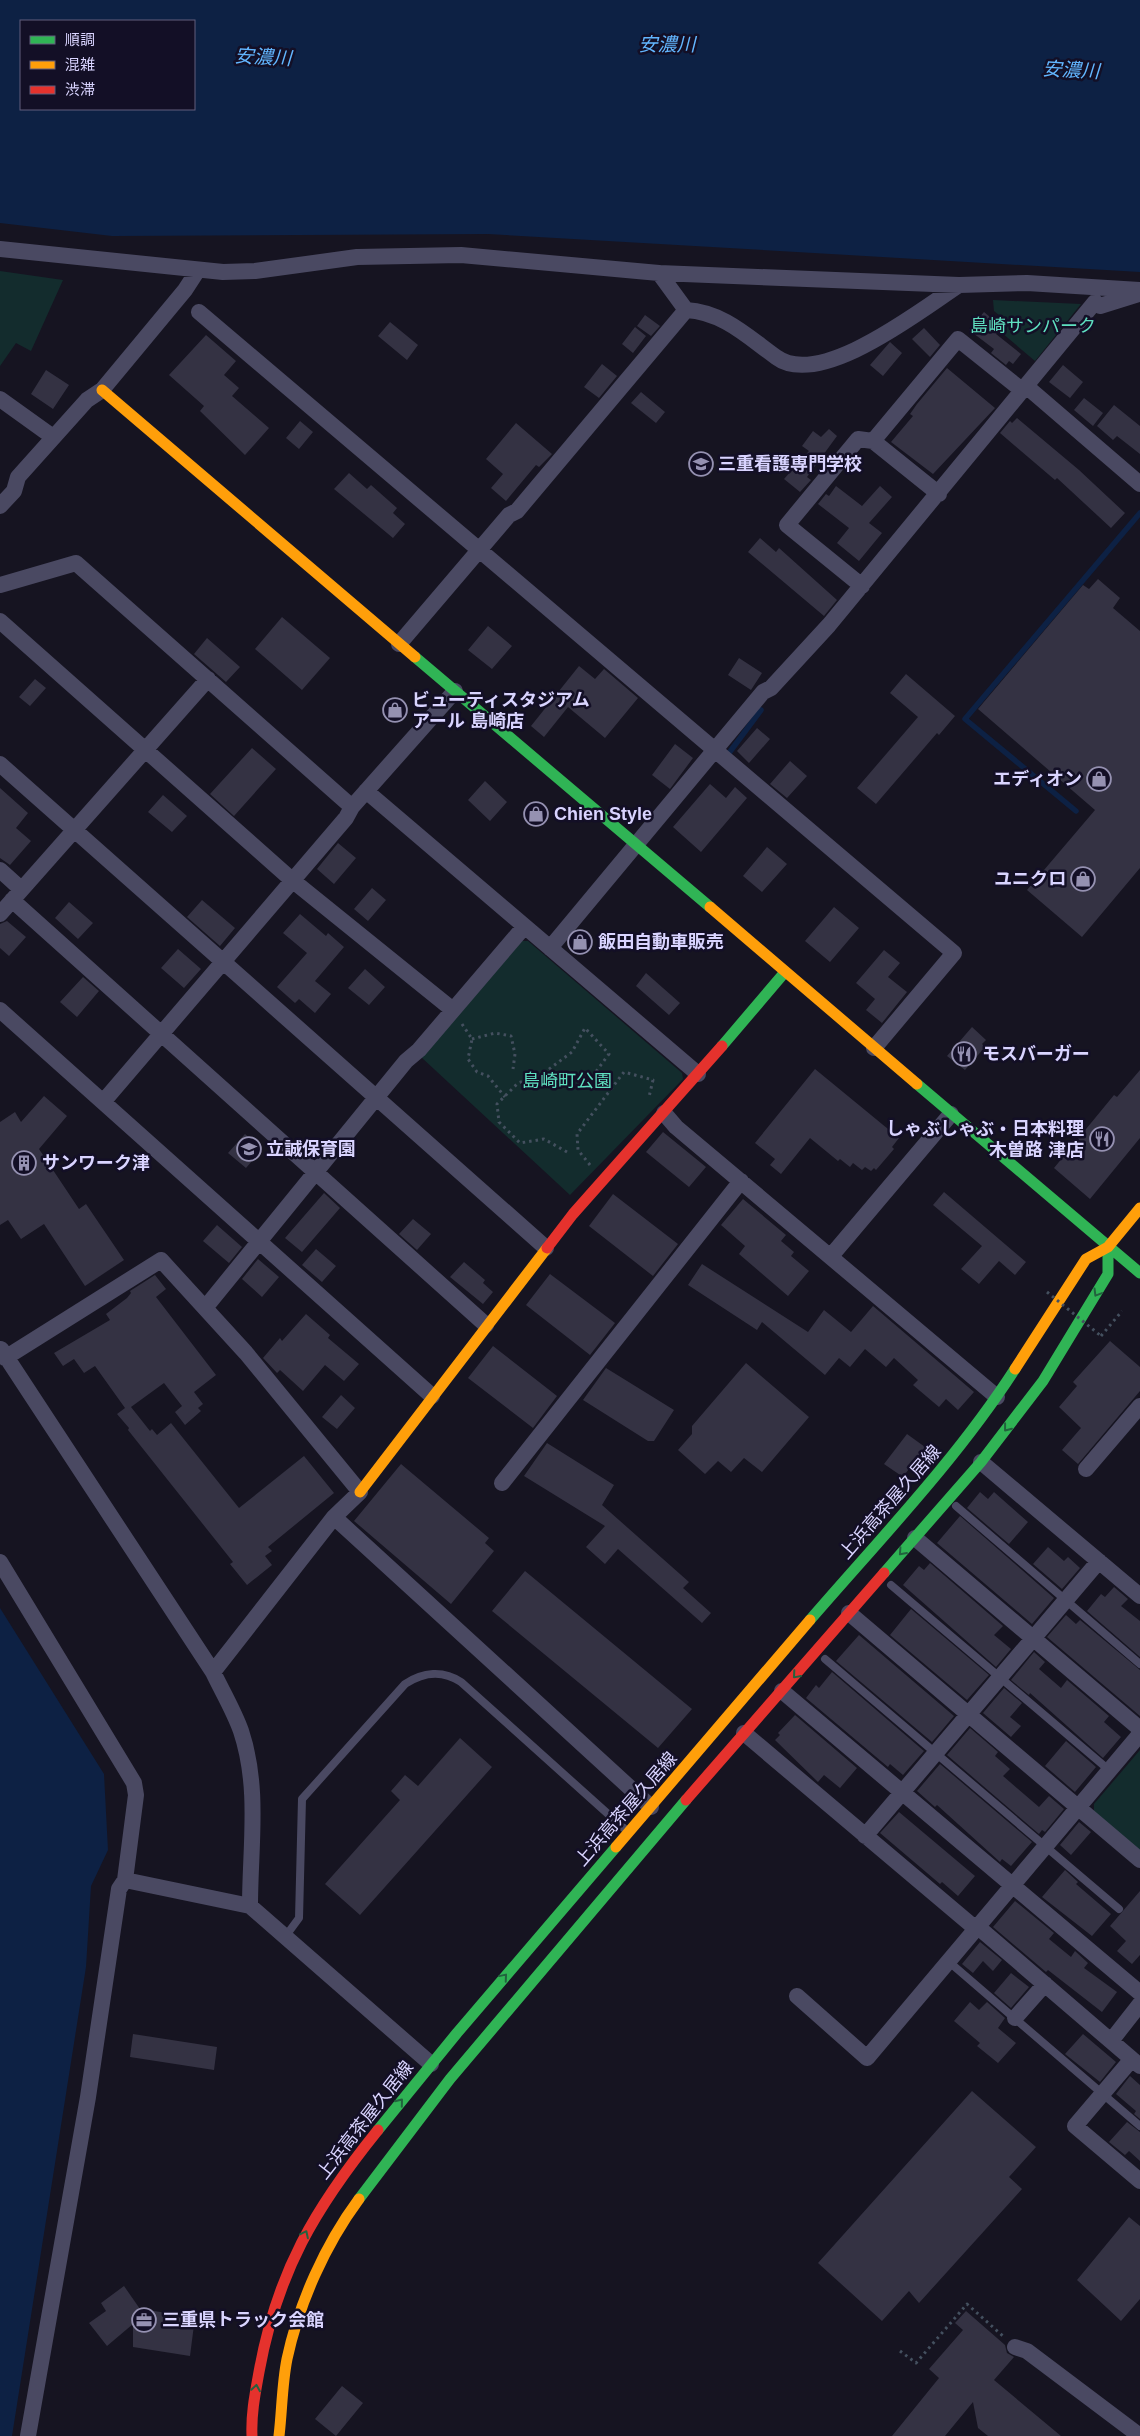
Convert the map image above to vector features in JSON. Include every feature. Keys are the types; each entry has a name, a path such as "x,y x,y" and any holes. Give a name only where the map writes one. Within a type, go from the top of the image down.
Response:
{"main road":[{"path":"102,390 1140,1273"},
{"path":"360,1492 546,1248 602,1180 664,1113 785,972"},
{"name":"上浜高茶屋久居線","path":"252,2436 251,2418 264,2340 285,2276 308,2228 345,2171 431,2064 958,1448 997,1397 1086,1259 1108,1247 1140,1208"},
{"path":"279,2436 287,2360 298,2320 323,2258 345,2218 450,2079 744,1733 980,1462 1043,1381 1100,1289 1108,1274 1108,1247"},
{"path":"431,2064 450,2079"}],"street":[{"path":"0,249 198,270 239,271 357,257 462,255 659,273 959,285 1027,283 1140,292"},
{"path":"0,506 14,491 18,477 87,400 102,390 185,290 198,270"},
{"path":"659,273 686,310 713,316 736,326 778,359 806,365 833,359 862,347 891,331 959,285"},
{"path":"550,948 763,692 771,688 862,586 1095,302 1100,306 1140,292"},
{"path":"399,644 508,515 517,511 686,310"},
{"path":"199,312 954,953 874,1048"},
{"path":"873,441 958,339 1024,388 1140,484"},
{"path":"0,399 53,437"},
{"path":"862,586 787,525 858,439 873,441 938,494"},
{"path":"0,585 76,563 352,807"},
{"path":"0,621 292,880 453,1010"},
{"path":"0,914 208,679"},
{"path":"103,1102 160,1033 346,818 352,807 454,690"},
{"path":"0,764 546,1248"},
{"path":"366,791 698,1074"},
{"path":"0,870 17,895 160,1033 486,1325"},
{"path":"205,1308 375,1098 524,927"},
{"path":"0,1010 432,1396"},
{"path":"664,1113 676,1127 997,1397"},
{"path":"831,1256 951,1114"},
{"path":"502,1483 741,1181"},
{"path":"213,1672 334,1517 360,1492 246,1352 161,1260 2,1353 213,1672 241,1730 251,1773 254,1821 250,1906"},
{"path":"1086,1469 1140,1406"},
{"path":"980,1462 1140,1596"},
{"path":"334,1517 651,1807"},
{"path":"915,1538 1140,1729"},
{"path":"865,1836 1099,1561"},
{"path":"0,1562 134,1784 136,1796 125,1880 119,1889 88,2097 28,2436"},
{"path":"849,1613 1140,1860"},
{"path":"782,1691 1140,1993"},
{"path":"744,1733 969,1923 978,1927 1136,2063 1102,2093 1075,2126 1140,2181"},
{"path":"797,1996 867,2058 1140,1734"},
{"path":"125,1880 250,1906 431,2064"},
{"path":"1015,2018 1045,1984"},
{"path":"1111,2040 1140,2004"},
{"path":"1015,2347 1027,2351 1140,2436"}],"lane":[{"path":"956,1506 1140,1664"},
{"path":"891,1585 1109,1770"},
{"path":"825,1660 1119,1909"},
{"path":"285,1937 299,1918 302,1799 405,1684 416,1677 427,1674 440,1674 454,1677 461,1682 629,1832"},
{"path":"948,1961 1140,2126"}],"path":[{"path":"463,1026 472,1039 468,1059 477,1072 488,1076 505,1097"},
{"path":"567,1152 544,1139 520,1143 499,1122 497,1104 518,1083 541,1075 572,1052 585,1028 609,1054 594,1073 612,1089"},
{"path":"472,1039 494,1033 511,1036 515,1054 513,1068"},
{"path":"578,1150 576,1134 624,1072 653,1080 648,1102"},
{"path":"1047,1292 1101,1336 1122,1311"},
{"path":"900,2351 916,2363 966,2304 1015,2347"}],"green space":[{"path":"0,271 63,280 31,351 16,343 0,366"},
{"name":"島崎サンパーク","path":"993,300 1081,304 1035,361 1002,333 1010,324 994,311"},
{"name":"島崎町公園","path":"522,941 528,941 682,1073 683,1079 570,1195 421,1057"},
{"path":"1140,1750 1140,1852 1094,1814 1094,1804"}],"water":[{"name":"安濃川","path":"0,0 1140,0 1140,272 488,234 112,236 0,223"},
{"path":"0,1608 104,1774 108,1850 91,1886 86,1967 12,2436 0,2436"}],"building":[{"path":"984,312 1002,327 996,334 1021,354 1013,364 1009,361 1006,365 991,353 994,349 969,330"},
{"path":"645,315 660,326 651,336 637,326"},
{"path":"390,322 418,345 407,360 378,336"},
{"path":"635,327 646,336 633,353 622,344"},
{"path":"924,328 940,345 930,357 912,339"},
{"path":"206,335 236,361 224,375 239,388 232,396 269,428 245,455 200,411 204,406 169,375"},
{"path":"890,342 902,353 883,376 870,365"},
{"path":"602,364 617,376 599,398 584,387"},
{"path":"1063,365 1083,382 1070,398 1049,382"},
{"path":"947,368 995,408 933,474 891,442 913,416 910,414 917,404"},
{"path":"46,370 69,385 53,409 31,394"},
{"path":"641,392 665,412 656,423 631,403"},
{"path":"1084,398 1103,413 1093,426 1074,410"},
{"path":"1114,405 1140,426 1140,454 1117,436 1113,440 1097,426"},
{"path":"1017,418 1079,470 1125,513 1111,528 1057,478 1055,480 1000,433 1010,421 1012,423"},
{"path":"300,421 313,432 299,449 286,438"},
{"path":"516,423 552,454 539,467 536,465 506,501 491,488 503,474 486,459"},
{"path":"829,429 837,436 807,477 811,480 800,492 784,479 809,451 802,446 813,431 821,437"},
{"path":"349,473 367,489 371,485 397,508 393,513 405,524 393,538 334,489"},
{"path":"836,486 862,506 880,486 892,497 869,523 882,533 859,561 837,543 849,528 818,504 826,494 829,496"},
{"path":"760,538 776,552 779,548 837,600 824,616 748,552"},
{"name":"エディオン","path":"1098,579 1120,598 1113,608 1140,631 1140,868 1082,937 1027,890 1095,810 978,709 1083,585 1089,589"},
{"path":"282,617 330,658 302,690 255,649"},
{"path":"488,626 512,646 492,669 468,650"},
{"path":"207,638 240,667 226,682 194,654"},
{"path":"739,658 762,673 751,690 728,675"},
{"path":"579,666 595,679 604,669 638,698 605,738 568,707 544,737 531,726"},
{"path":"906,674 955,716 939,735 937,733 876,804 857,788 918,717 890,693"},
{"path":"35,679 46,688 30,706 19,697"},
{"path":"757,728 770,739 749,763 737,751"},
{"path":"675,744 693,758 670,789 652,775"},
{"path":"252,748 276,769 234,816 210,794"},
{"path":"790,761 807,776 787,798 770,784"},
{"path":"485,781 507,802 490,821 468,800"},
{"path":"710,784 726,798 735,787 747,798 701,852 673,827"},
{"path":"0,788 28,813 16,828 31,841 10,865 0,858"},
{"path":"163,795 187,816 172,832 148,812"},
{"path":"338,843 356,858 334,884 317,869"},
{"path":"767,847 787,864 762,892 743,876"},
{"path":"372,888 386,900 368,921 354,909"},
{"path":"202,900 235,928 220,946 187,917"},
{"path":"69,902 93,923 78,939 55,918"},
{"path":"834,907 859,928 830,962 805,941"},
{"path":"300,914 326,936 328,933 344,947 315,981 331,994 315,1013 299,999 295,1003 277,987 307,953 283,933"},
{"path":"7,921 26,937 9,956 0,948 0,924"},
{"path":"178,949 201,969 184,988 161,968"},
{"path":"884,950 900,963 888,977 907,992 882,1023 866,1010 875,999 856,983"},
{"path":"365,969 385,987 369,1005 348,988"},
{"path":"646,973 680,1003 669,1015 636,986"},
{"path":"83,977 99,991 77,1017 60,1002"},
{"name":"モスバーガー","path":"972,1027 986,1040 982,1044 985,1047 965,1070 947,1056"},
{"path":"815,1069 899,1138 892,1147 894,1149 876,1170 874,1168 871,1171 865,1167 862,1170 853,1163 850,1167 840,1159 838,1161 810,1138 781,1174 770,1165 775,1159 755,1143"},
{"path":"1140,1070 1140,1138 1090,1199 1054,1168 1114,1095 1117,1097"},
{"path":"44,1096 67,1116 39,1149 79,1209 86,1204 124,1260 85,1286 44,1224 21,1239 8,1220 0,1225 0,1122 15,1112 21,1122"},
{"path":"663,1132 706,1167 689,1187 646,1152"},
{"path":"245,1134 262,1149 246,1168 228,1153"},
{"path":"944,1192 1026,1262 1015,1275 999,1261 979,1284 961,1269 982,1246 933,1205"},
{"path":"324,1193 340,1208 302,1252 285,1238"},
{"path":"613,1194 678,1244 653,1276 589,1226"},
{"path":"743,1199 786,1235 781,1241 794,1252 791,1256 809,1271 788,1296 739,1254 745,1246 721,1225"},
{"path":"413,1219 431,1234 417,1250 399,1234"},
{"path":"217,1225 242,1247 229,1263 203,1241"},
{"path":"316,1249 336,1266 322,1282 302,1265"},
{"path":"258,1259 279,1277 262,1297 242,1279"},
{"path":"464,1262 485,1280 483,1283 493,1292 483,1304 450,1277"},
{"path":"702,1264 808,1332 824,1310 851,1332 873,1306 974,1392 958,1410 946,1399 939,1407 913,1385 918,1380 894,1358 886,1367 865,1349 850,1367 839,1358 825,1375 762,1322 757,1330 688,1285"},
{"path":"550,1274 615,1323 590,1355 526,1305"},
{"path":"155,1275 166,1289 156,1297 216,1375 194,1392 203,1404 198,1408 201,1411 185,1425 175,1412 182,1406 164,1383 131,1407 150,1431 152,1429 157,1435 171,1423 239,1508 304,1456 334,1493 268,1547 272,1551 265,1556 272,1565 247,1585 230,1564 233,1562 128,1430 129,1428 117,1414 125,1408 95,1366 84,1373 74,1359 63,1366 54,1353 110,1320 106,1314 127,1298 131,1293 130,1291"},
{"path":"306,1314 330,1335 328,1338 359,1364 344,1381 325,1365 303,1391 280,1370 277,1373 263,1358 280,1338 282,1341"},
{"path":"1110,1341 1140,1367 1140,1391 1078,1464 1062,1450 1081,1428 1059,1407 1077,1386 1073,1382"},
{"path":"493,1346 557,1396 533,1428 468,1378"},
{"path":"746,1363 809,1417 762,1472 744,1458 731,1472 718,1461 705,1474 678,1450 692,1434 692,1426"},
{"path":"606,1368 674,1410 654,1441 648,1441 583,1400"},
{"path":"341,1395 355,1408 337,1429 322,1417"},
{"path":"907,1434 925,1447 903,1477 884,1464"},
{"path":"547,1443 614,1485 602,1505 689,1582 683,1588 711,1613 702,1623 618,1549 605,1564 586,1547 605,1526 524,1476"},
{"path":"401,1464 489,1538 485,1543 494,1551 451,1604 354,1521"},
{"path":"980,1492 988,1499 994,1492 1028,1522 1009,1544 967,1508"},
{"path":"960,1516 1054,1598 1032,1624 937,1543"},
{"path":"1048,1547 1064,1561 1068,1557 1080,1568 1062,1589 1033,1564"},
{"path":"930,1563 1003,1626 994,1635 1011,1649 996,1667 903,1585 919,1566 924,1570"},
{"path":"525,1571 692,1709 658,1748 492,1611"},
{"path":"1114,1587 1128,1599 1121,1606 1140,1621 1140,1657 1087,1611 1101,1594 1105,1597"},
{"path":"911,1609 989,1675 967,1700 890,1635"},
{"path":"1066,1615 1076,1624 1080,1620 1140,1670 1140,1716 1047,1637"},
{"path":"859,1635 954,1716 932,1742 836,1661"},
{"path":"1034,1652 1045,1662 1039,1669 1061,1688 1067,1680 1109,1716 1104,1722 1121,1737 1103,1758 1030,1693 1029,1695 1011,1680"},
{"path":"832,1672 924,1751 903,1775 890,1764 888,1767 806,1698 816,1685 819,1688"},
{"path":"1004,1688 1022,1703 1010,1717 1021,1726 1011,1737 983,1713"},
{"path":"795,1715 857,1768 840,1788 824,1775 818,1782 775,1740 780,1735 778,1733"},
{"path":"970,1728 998,1752 995,1756 1010,1769 1003,1776 1039,1807 1049,1796 1064,1809 1045,1832 1042,1830 1039,1834 947,1755"},
{"path":"460,1738 492,1767 360,1915 325,1884 400,1800 391,1791 405,1775 418,1786"},
{"path":"1066,1741 1096,1767 1075,1792 1045,1766"},
{"path":"940,1764 1032,1842 1011,1866 1002,1859 1000,1862 937,1805 935,1807 917,1791"},
{"path":"899,1812 975,1876 958,1896 942,1882 940,1884 880,1833"},
{"path":"1079,1822 1091,1832 1071,1855 1060,1845"},
{"path":"1065,1870 1078,1882 1076,1884 1111,1914 1092,1936 1042,1897"},
{"path":"1140,1891 1140,1955 1132,1964 1117,1951 1126,1941 1110,1926"},
{"path":"1015,1901 1054,1933 1049,1939 1071,1957 1075,1951 1088,1963 1084,1968 1117,1992 1102,2012 1048,1970 1046,1972 993,1927"},
{"path":"980,1942 1002,1960 993,1971 983,1961 973,1973 962,1964"},
{"path":"1011,1973 1029,1987 1011,2008 994,1993"},
{"path":"970,2002 979,2010 987,2002 1005,2018 998,2028 1016,2043 998,2063 977,2046 980,2043 954,2021"},
{"path":"133,2034 217,2047 214,2070 130,2057"},
{"path":"1083,2034 1116,2062 1100,2082 1065,2054"},
{"path":"1130,2076 1140,2085 1140,2119 1134,2114 1136,2111 1116,2094"},
{"path":"972,2091 1036,2147 1009,2177 1022,2189 919,2303 909,2291 882,2321 818,2263"},
{"path":"1127,2122 1140,2132 1140,2161 1129,2151 1125,2155 1109,2142"},
{"path":"1129,2217 1140,2226 1140,2299 1121,2321 1077,2280"},
{"name":"三重県トラック会館","path":"124,2286 140,2309 195,2317 190,2356 133,2347 133,2324 107,2346 89,2323 106,2311 101,2303"},
{"path":"966,2311 1005,2345 1007,2353 1014,2357 994,2380 1061,2436 988,2436 978,2428 973,2402 945,2436 892,2436 939,2378 929,2369 963,2330 955,2323"},
{"path":"342,2386 363,2403 336,2436 315,2419"}],"waterway":[{"path":"1076,811 965,719 1140,513"},
{"path":"726,757 761,710"}],"traffic: fast":[{"path":"415,657 710,907"},
{"path":"722,1046 785,972"},
{"path":"917,1084 1140,1273"},
{"path":"884,1573 981,1462 1043,1381 1108,1274 1108,1247"},
{"path":"810,1620 943,1467 1015,1369"},
{"path":"359,2199 450,2079 686,1800"},
{"path":"378,2130 457,2033 616,1847"}],"traffic: slow":[{"path":"102,390 415,657"},
{"path":"710,907 917,1084"},
{"path":"1015,1369 1086,1259 1108,1247 1140,1208"},
{"path":"360,1492 547,1248"},
{"path":"616,1847 810,1620"},
{"path":"279,2436 285,2368 292,2338 306,2296 324,2255 359,2199"}],"traffic: jam":[{"path":"547,1248 573,1214 722,1046"},
{"path":"686,1800 884,1573"},
{"path":"252,2436 252,2420 259,2372 276,2303 288,2272 317,2214 378,2130"}],"place":[{"name":"三重看護専門学校","path":"701,464"},
{"name":"ビューティスタジアム アール 島崎店","path":"395,710"},
{"name":"エディオン","path":"1099,779"},
{"name":"Chien Style","path":"536,814"},
{"name":"ユニクロ","path":"1083,879"},
{"name":"飯田自動車販売","path":"580,942"},
{"name":"モスバーガー","path":"964,1054"},
{"name":"しゃぶしゃぶ・日本料理 木曽路 津店","path":"1102,1139"},
{"name":"立誠保育園","path":"249,1149"},
{"name":"サンワーク津","path":"24,1163"},
{"name":"三重県トラック会館","path":"144,2320"}]}
